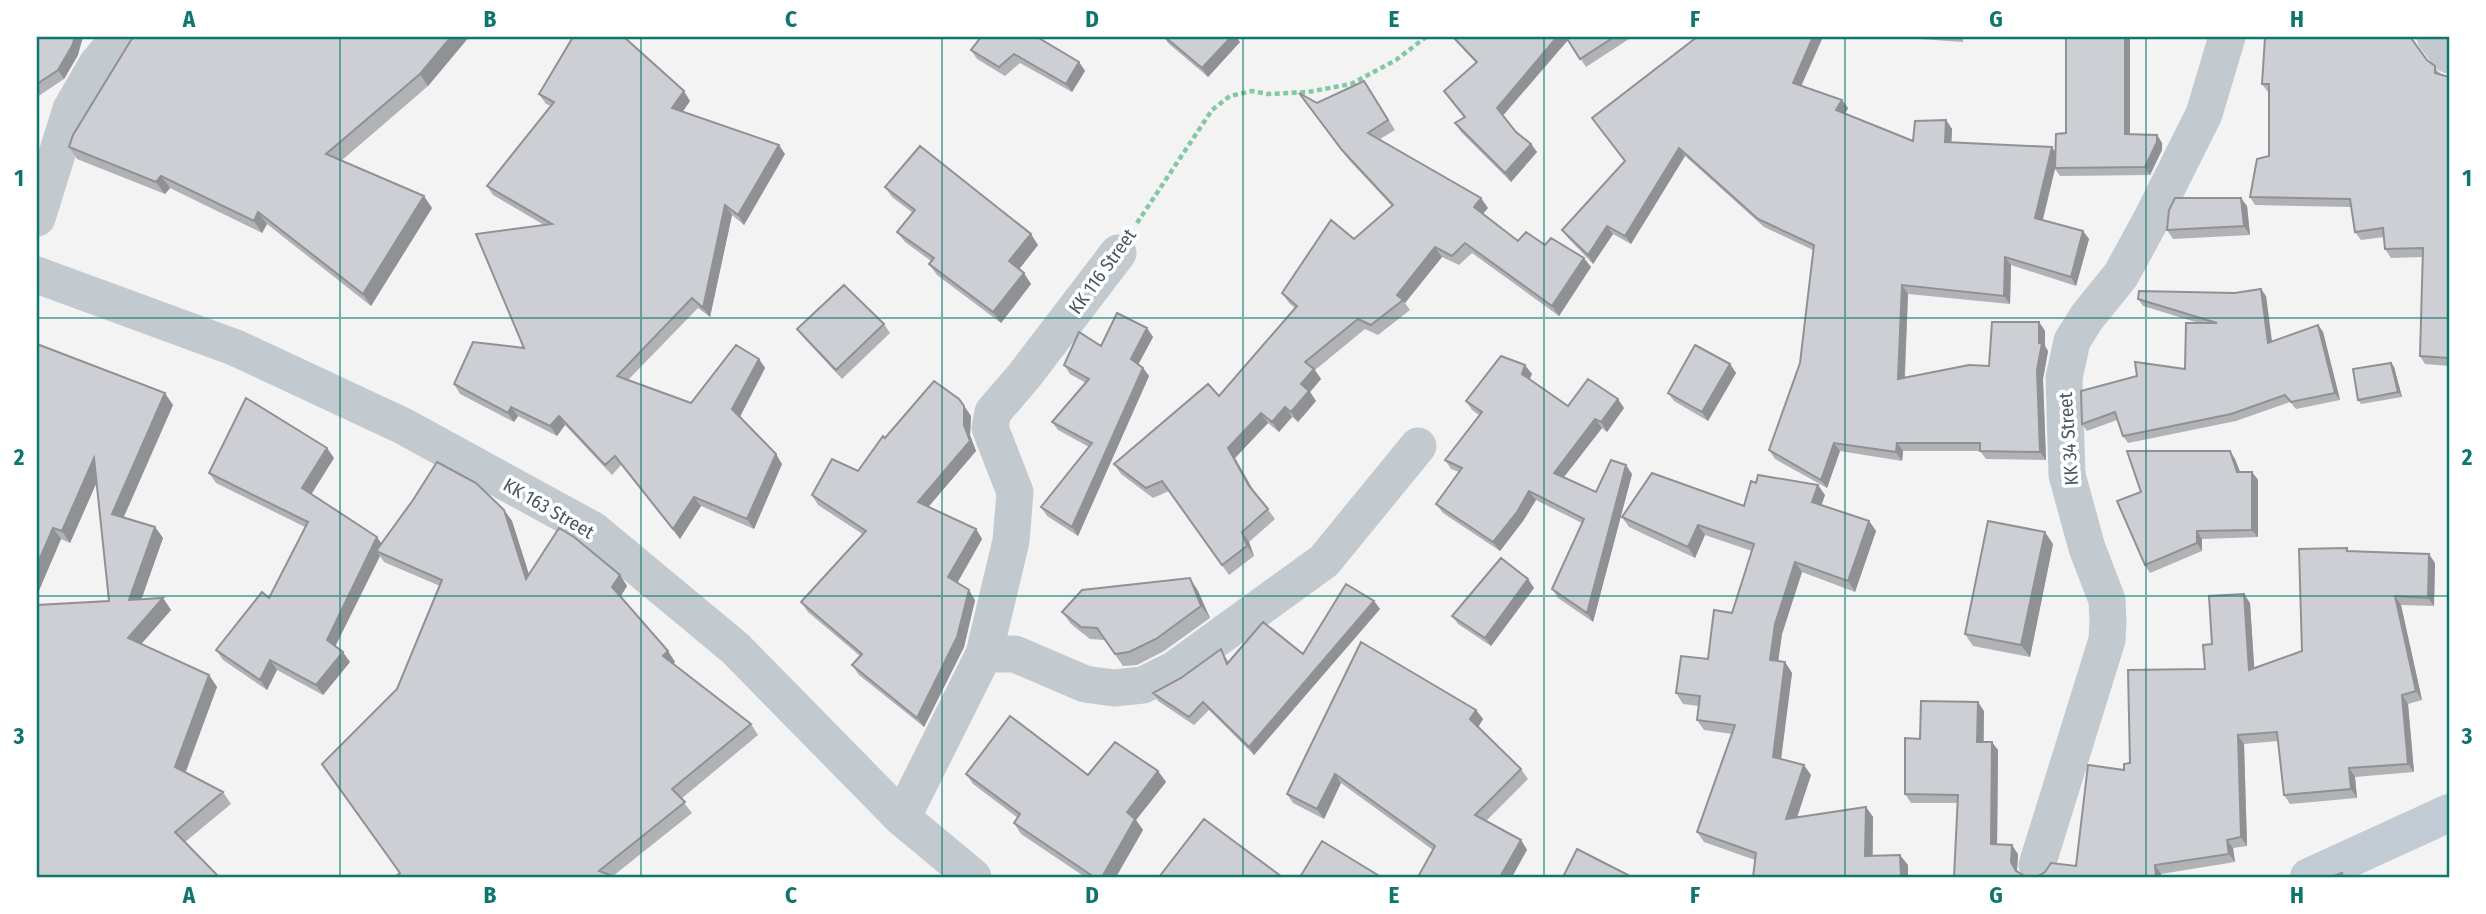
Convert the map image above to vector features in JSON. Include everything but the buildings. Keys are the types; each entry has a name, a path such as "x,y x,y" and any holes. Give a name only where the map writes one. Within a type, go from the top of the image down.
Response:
{"main road":[{"path":"2309,877 2449,813"}],"street":[{"path":"37,218 71,109 97,64 120,37"},
{"name":"KK 34 Street","path":"2037,865 2106,640 2108,621 2106,600 2087,548 2067,475 2064,378 2072,341 2087,317 2121,275 2152,218 2204,114 2227,37"},
{"path":"2435,37 2449,55"},
{"name":"KK 116 Street","path":"902,818 984,654 1011,541 1015,492 990,428 993,412 1024,376 1118,253"},
{"name":"KK 163 Street","path":"37,275 236,348 403,426 593,530 734,648 902,818 973,877"},
{"path":"984,654 1015,654 1085,684 1114,688 1143,685 1175,670 1324,561 1418,446"}],"path":[{"name":"KK 116 Street","path":"1118,253 1212,110 1230,96 1252,91 1268,94 1308,92 1351,83 1396,60 1426,37"}]}
